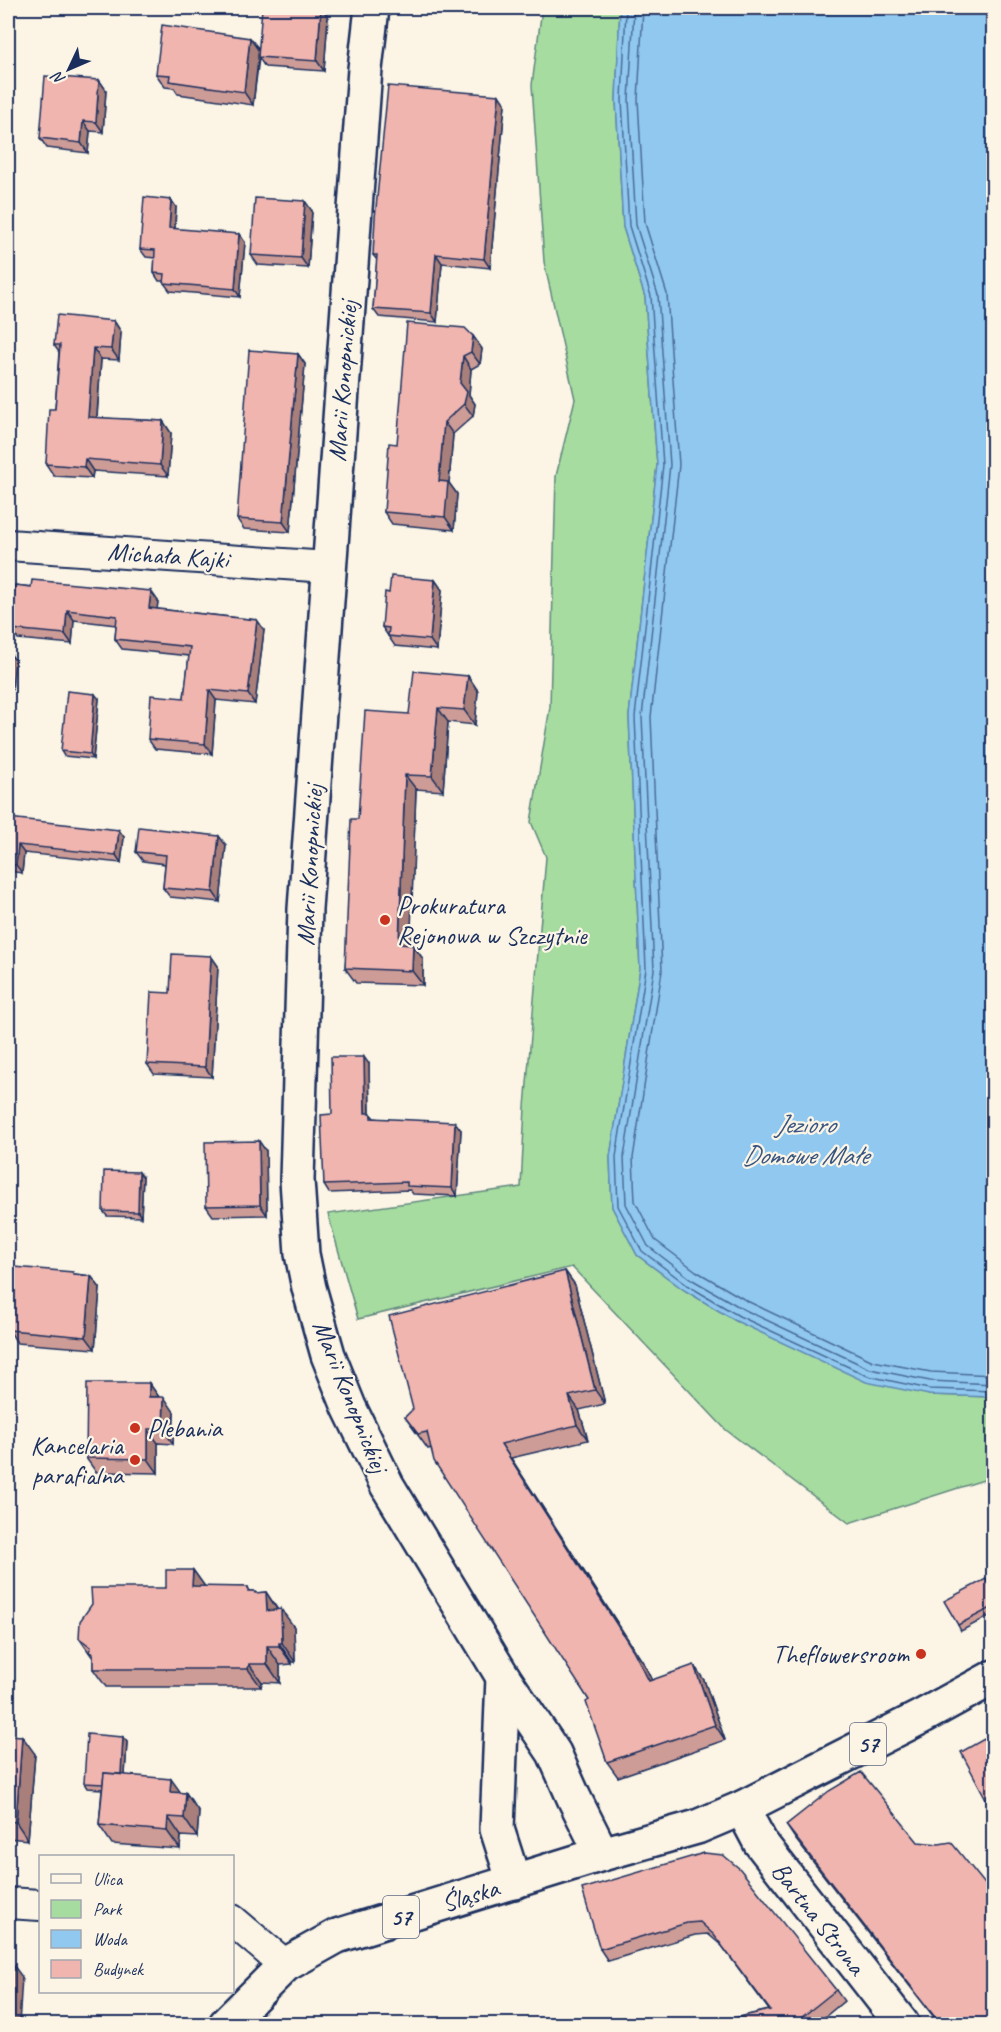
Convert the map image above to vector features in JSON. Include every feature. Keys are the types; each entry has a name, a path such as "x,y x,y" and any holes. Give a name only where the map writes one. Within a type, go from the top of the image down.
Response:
{"street":[{"name":"Marii Konopnickiej","path":"372,8 365,69 305,909 297,1180 302,1254 328,1355 349,1407 387,1485 503,1677 555,1753 602,1854"},
{"name":"Michała Kajki","path":"8,545 328,567"},
{"path":"503,1677 496,1829 513,1882"},
{"name":"57","path":"602,1854 697,1827 742,1808 921,1717 993,1677"},
{"name":"Bartna Strona","path":"742,1808 760,1842 902,2025"},
{"name":"Śląska","path":"226,2025 285,1965 337,1936 602,1854"},
{"path":"8,1903 39,1905"},
{"path":"234,1922 285,1965"}],"green space":[{"path":"542,8 620,8 616,100 623,227 645,297 657,465 629,716 640,969 610,1157 612,1207 637,1255 684,1290 736,1321 929,1395 993,1397 993,1477 849,1523 726,1430 572,1267 358,1319 328,1214 521,1187 525,1107 546,857 531,822 550,707 556,476 575,399 544,262 532,85"}],"water":[{"name":"Jezioro Domowe Małe","path":"620,8 993,8 993,1397 929,1395 866,1382 736,1321 684,1290 637,1255 612,1207 610,1157 640,969 629,716 657,465 645,297 623,227 616,100"}],"building":[{"path":"262,8 321,8 317,61 258,57"},
{"path":"162,25 250,38 244,92 169,81 170,75 156,74"},
{"path":"45,76 99,80 96,122 83,121 81,143 40,138"},
{"path":"388,86 499,95 484,259 436,254 431,313 373,309 377,255 373,255 375,218"},
{"path":"144,197 171,200 169,228 239,234 235,289 164,283 165,274 154,273 155,250 140,249"},
{"path":"255,198 305,201 301,258 251,255"},
{"path":"57,315 114,321 111,349 93,348 88,417 163,421 160,465 85,459 84,467 46,464 49,409 55,409 60,345 54,345"},
{"path":"407,323 465,328 473,336 471,352 463,356 460,383 467,392 464,404 444,422 439,481 448,482 445,517 384,512 389,443 397,444"},
{"path":"249,350 298,354 283,522 237,519"},
{"path":"391,576 435,580 430,640 388,636 389,628 382,627 385,592 389,593"},
{"path":"32,580 151,591 149,608 257,620 248,694 209,690 205,744 148,739 151,695 184,698 190,647 115,639 117,616 67,610 65,634 11,629 15,585 31,587"},
{"path":"8,655 11,655 9,685 8,685"},
{"path":"414,671 468,676 464,710 438,708 432,776 405,775 399,944 413,945 412,971 345,968 351,819 358,819 365,711 409,714"},
{"path":"67,691 95,694 90,754 61,751"},
{"path":"8,818 119,830 116,855 18,845 16,865 8,864"},
{"path":"139,827 219,836 213,892 163,888 166,855 136,852"},
{"path":"172,954 211,956 205,1067 147,1064 151,992 170,993"},
{"path":"331,1057 364,1057 365,1113 371,1113 371,1118 455,1122 452,1188 407,1186 407,1182 324,1185 321,1115 332,1114"},
{"path":"259,1141 260,1205 206,1206 205,1142"},
{"path":"104,1171 139,1172 138,1212 103,1211"},
{"path":"14,1267 73,1272 73,1274 91,1276 86,1337 9,1330"},
{"path":"565,1271 595,1390 569,1396 577,1425 501,1444 633,1650 649,1681 694,1665 715,1725 607,1762 586,1702 589,1700 434,1461 427,1432 418,1434 405,1417 413,1409 389,1316"},
{"name":"Plebania","path":"87,1383 149,1383 149,1397 164,1397 163,1429 148,1429 148,1459 86,1458"},
{"path":"166,1570 193,1570 192,1586 248,1587 248,1591 255,1593 266,1592 267,1611 281,1609 282,1643 279,1643 279,1646 267,1646 267,1664 249,1664 248,1669 93,1669 93,1654 89,1652 91,1647 79,1638 80,1621 92,1604 91,1588 166,1588"},
{"path":"986,1579 993,1592 993,1607 958,1625 944,1601"},
{"path":"87,1734 123,1737 121,1774 104,1773 103,1784 84,1783"},
{"path":"993,1734 993,1812 961,1752"},
{"path":"8,1735 22,1736 16,1822 8,1821"},
{"path":"861,1772 918,1842 939,1844 951,1842 993,1894 993,2025 941,2025 786,1825 829,1791"},
{"path":"104,1773 171,1779 170,1792 186,1793 184,1818 168,1817 167,1831 99,1825"},
{"path":"704,1853 723,1855 740,1869 836,1990 792,2025 704,2025 770,2010 714,1935 700,1922 687,1923 600,1949 582,1889"},
{"path":"8,1961 11,1962 8,2015"}],"place":[{"name":"Prokuratura Rejonowa w Szczytnie","path":"385,920"},
{"name":"Plebania","path":"135,1428"},
{"name":"Kancelaria parafialna","path":"135,1460"},
{"name":"Theflowersroom","path":"921,1654"}]}
